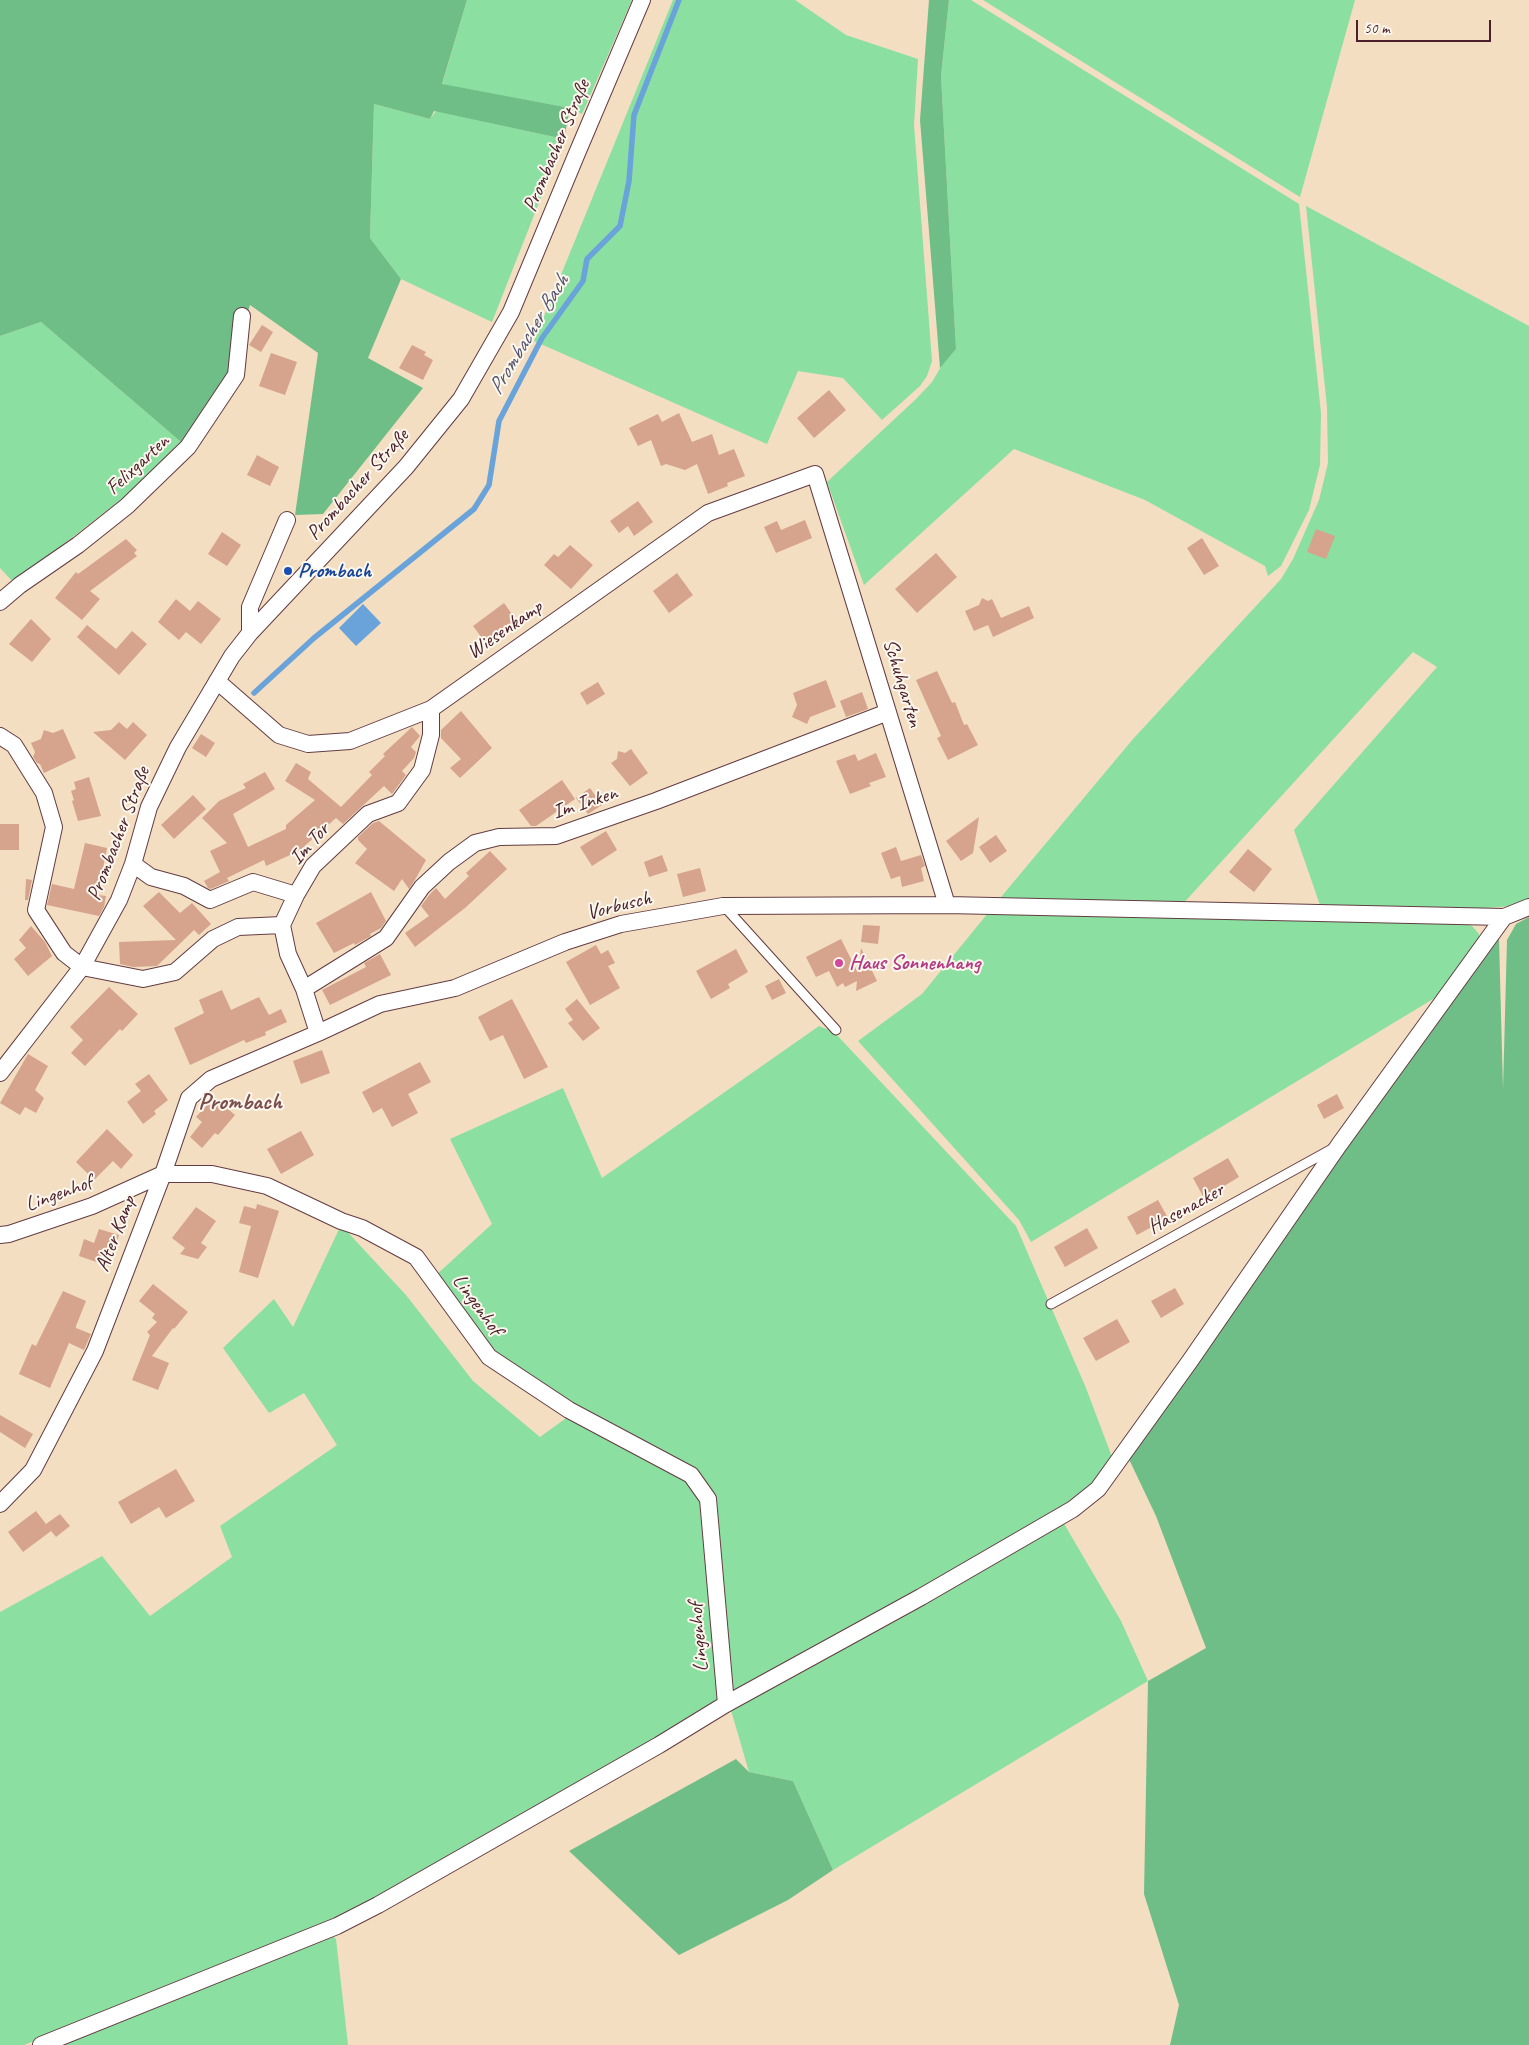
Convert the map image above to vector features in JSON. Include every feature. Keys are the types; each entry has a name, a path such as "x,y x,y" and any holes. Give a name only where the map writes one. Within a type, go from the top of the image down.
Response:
{"street":[{"name":"Prombacher Straße","path":"0,1073 82,967 119,900 133,864 149,807 178,747 217,681 250,633 406,467 461,399 512,312 574,158 642,0"},
{"name":"Felixgarten","path":"0,602 20,585 78,545 127,506 188,447 236,375 242,316"},
{"name":"Wiesenkamp","path":"217,681 279,734 308,744 350,741 430,709 708,513 815,474"},
{"name":"Schuhgarten","path":"815,474 946,905"},
{"path":"250,633 250,607 287,520"},
{"name":"Im Tor","path":"282,925 296,895 313,866 368,814 398,803 422,770 431,735 430,709"},
{"name":"Im Inken","path":"304,989 386,938 422,887 449,862 475,844 499,837 556,836 656,802 888,712"},
{"path":"0,736 14,745 44,793 54,827 36,910 64,953 82,967 143,979 175,972 213,940 238,927 282,925 288,954 304,989 318,1033"},
{"path":"133,864 151,877 184,886 210,900 253,882 296,895"},
{"name":"Vorbusch","path":"318,1033 380,1004 455,988 564,942 607,928 723,906 946,905 1504,917"},
{"path":"41,2045 337,1926 378,1905 600,1779 726,1704 947,1583 1073,1509 1098,1489 1339,1146 1504,917 1529,907"},
{"name":"Alter Kamp","path":"0,1504 33,1470 95,1351 163,1174 189,1098 211,1079 318,1033"},
{"name":"Lingenhof","path":"0,1235 92,1206 163,1174 212,1174 267,1186 341,1221 362,1228 416,1257 489,1357 569,1410 691,1475 708,1499 726,1704"}],"lane":[{"path":"723,906 836,1030"},
{"name":"Hasenacker","path":"1051,1304 1339,1146"}],"green space":[{"path":"0,0 467,0 442,84 570,108 564,139 434,111 430,119 374,104 370,238 401,279 368,358 423,388 323,514 295,515 318,353 250,305 228,378 181,442 41,322 0,336"},
{"path":"467,0 632,0 582,114 570,108 442,85"},
{"path":"673,0 795,0 846,35 918,59 914,125 932,361 927,376 920,386 882,420 843,378 798,371 767,444 534,341"},
{"path":"929,0 949,0 941,76 956,349 940,368 920,120"},
{"path":"949,0 971,0 1299,204 1321,413 1320,465 1309,510 1281,566 1268,576 1265,566 1145,500 1014,449 864,585 827,482 916,399 932,382 942,365 956,349 941,76"},
{"path":"983,0 1355,0 1300,197"},
{"path":"374,104 430,119 436,111 564,139 492,322 401,279 370,238"},
{"path":"1306,206 1529,326 1529,901 1513,906 1484,908 1321,908 1294,830 1437,667 1413,652 1180,907 996,903 1133,739 1281,579 1293,559 1319,500 1328,463 1327,407"},
{"path":"41,322 181,442 156,472 14,583 0,568 0,336"},
{"path":"988,913 1465,924 1472,926 1479,934 1480,942 1443,993 1031,1242 1019,1220 858,1041 922,994"},
{"path":"1529,917 1529,2045 1170,2045 1179,2005 1144,1894 1148,1681 1206,1648 1156,1516 1127,1455 1223,1306 1499,939 1503,1089 1507,940 1516,924"},
{"path":"819,1026 834,1032 1016,1226 1086,1388 1112,1457 1079,1500 736,1690 731,1686 710,1496 490,1353 435,1276 492,1224 450,1139 563,1088 602,1178"},
{"path":"341,1225 406,1295 473,1381 540,1437 569,1416 688,1478 704,1502 719,1700 375,1902 320,1928 24,2045 0,2045 0,1612 102,1556 150,1616 232,1557 220,1526 337,1445 304,1393 269,1413 223,1348 274,1299 293,1327"},
{"path":"1063,1522 1121,1621 1148,1681 833,1870 793,1781 749,1772 730,1707"},
{"path":"736,1759 749,1772 793,1781 833,1870 788,1900 679,1955 569,1851"},
{"path":"330,1934 336,1939 348,2045 53,2045"}],"water":[{"path":"363,604 381,623 356,646 339,628"}],"building":[{"path":"262,325 273,332 261,352 249,345"},
{"path":"412,345 426,352 424,355 433,360 423,380 399,368"},
{"path":"271,353 297,362 285,395 259,386"},
{"path":"829,390 846,410 814,438 797,418"},
{"path":"679,413 692,442 712,434 719,455 734,449 745,476 727,483 728,486 708,494 697,464 685,470 666,464 661,466 651,440 638,446 629,428 658,414 662,422"},
{"path":"257,455 279,467 270,486 247,475"},
{"path":"638,501 653,522 634,536 628,526 619,533 610,521"},
{"path":"805,520 812,538 776,553 764,527 777,521 781,530"},
{"path":"1316,529 1335,536 1326,559 1307,552"},
{"path":"222,532 241,545 227,566 208,554"},
{"path":"1202,538 1219,566 1204,575 1187,548"},
{"path":"126,539 137,550 134,553 137,556 90,591 100,599 82,620 55,598 76,572 78,574"},
{"path":"570,545 593,565 571,589 544,565 554,554 558,557"},
{"path":"936,553 957,577 917,613 895,589"},
{"path":"677,573 693,595 669,613 653,591"},
{"path":"982,598 988,601 992,599 1001,618 1029,606 1034,618 993,637 988,625 974,631 965,611 979,605"},
{"path":"176,599 190,611 198,601 221,619 201,644 186,632 179,640 158,622"},
{"path":"504,603 519,624 488,646 473,626"},
{"path":"31,619 51,639 32,662 9,644"},
{"path":"87,625 116,649 132,631 147,644 119,675 77,637"},
{"path":"937,671 952,703 955,702 964,725 967,724 978,745 948,760 937,738 941,736 916,680"},
{"path":"826,680 836,707 810,717 807,724 792,717 797,705 793,693"},
{"path":"598,682 605,694 587,705 580,693"},
{"path":"862,692 868,709 846,717 840,701"},
{"path":"461,711 492,748 460,778 450,768 461,759 441,738 441,730"},
{"path":"119,722 127,729 133,722 147,735 125,760 93,732 111,730"},
{"path":"412,727 420,736 411,747 416,752 414,758 402,771 406,775 392,794 384,786 343,824 336,818 299,851 266,866 264,860 227,878 229,881 211,889 208,888 204,881 220,872 210,851 227,843 202,818 219,801 246,788 243,784 265,772 275,789 233,814 248,847 286,829 286,825 315,800 285,781 296,763 311,772 308,779 341,807 372,775 369,772 385,756 383,754"},
{"path":"63,729 76,758 44,773 40,764 33,757 35,752 31,743 41,739 44,730 53,733"},
{"path":"201,734 215,743 206,757 192,748"},
{"path":"631,749 648,773 630,786 611,763 617,759 618,751 625,753"},
{"path":"876,753 886,777 869,783 871,786 850,794 836,761 855,754 858,761"},
{"path":"89,777 101,816 78,821 71,791 76,789 74,782"},
{"path":"562,780 575,799 536,826 531,826 519,810"},
{"path":"590,788 602,805 588,814 576,798"},
{"path":"193,795 206,809 174,839 161,825"},
{"path":"979,817 973,853 961,861 946,841"},
{"path":"379,821 426,860 409,889 402,879 394,891 355,863 367,849 358,840 358,837 373,823"},
{"path":"0,824 19,824 19,850 0,850"},
{"path":"606,831 617,850 592,866 580,847"},
{"path":"996,835 1007,851 990,863 979,847"},
{"path":"85,843 107,848 98,895 106,896 104,907 99,916 47,905 52,884 74,889"},
{"path":"896,847 901,861 921,855 925,866 921,868 924,881 902,887 900,876 891,879 881,853"},
{"path":"1248,849 1272,869 1254,892 1229,872"},
{"path":"490,851 507,869 465,908 415,947 405,933 429,916 421,906 430,894 436,888 445,899 469,876 466,873"},
{"path":"662,855 668,871 649,877 644,862"},
{"path":"700,868 706,891 683,897 677,874"},
{"path":"26,879 32,880 28,900 25,900"},
{"path":"159,892 180,913 192,903 211,924 199,935 194,930 157,966 133,967 120,964 119,942 176,940 143,906"},
{"path":"371,892 386,921 381,928 370,934 371,936 334,953 316,923"},
{"path":"863,925 880,926 878,944 861,942"},
{"path":"31,926 45,942 52,956 28,976 14,959 26,948 19,940"},
{"name":"Haus Sonnenhang","path":"841,939 858,973 861,948 877,981 856,991 857,981 845,987 843,983 837,987 829,971 816,977 806,957"},
{"path":"596,945 601,954 608,950 615,963 608,966 620,988 590,1005 566,962"},
{"path":"736,949 748,972 728,984 730,988 711,999 696,971"},
{"path":"380,954 391,975 330,1005 322,990 366,967 364,963"},
{"path":"779,979 786,993 772,1000 765,986"},
{"path":"109,987 138,1014 122,1031 120,1029 85,1066 71,1053 83,1040 70,1027"},
{"path":"222,990 231,1010 259,997 269,1015 281,1009 287,1022 265,1032 266,1035 246,1043 244,1040 190,1065 174,1028 204,1013 199,1000"},
{"path":"512,999 548,1067 524,1079 503,1035 490,1041 478,1017"},
{"path":"577,999 600,1028 583,1041 568,1023 573,1020 565,1009"},
{"path":"322,1050 330,1073 301,1084 293,1061"},
{"path":"28,1054 48,1066 35,1090 44,1098 36,1113 25,1107 20,1115 0,1103"},
{"path":"420,1062 431,1082 408,1094 418,1113 392,1127 382,1108 373,1113 362,1092"},
{"path":"149,1074 168,1100 154,1111 156,1114 143,1124 127,1102 141,1091 135,1084"},
{"path":"1337,1094 1344,1108 1324,1119 1317,1105"},
{"path":"214,1097 235,1115 218,1135 215,1133 202,1148 190,1137 202,1122 196,1117"},
{"path":"107,1129 133,1155 121,1169 113,1161 94,1180 76,1162"},
{"path":"301,1131 314,1155 281,1174 267,1149"},
{"path":"1228,1158 1239,1177 1204,1198 1193,1178"},
{"path":"1158,1200 1168,1218 1137,1235 1127,1217"},
{"path":"257,1204 279,1211 258,1278 239,1272 251,1226 239,1223 244,1206 256,1209"},
{"path":"196,1207 216,1221 201,1243 207,1247 198,1259 180,1254 185,1248 172,1238"},
{"path":"1087,1228 1098,1248 1065,1267 1054,1247"},
{"path":"99,1229 119,1235 108,1266 79,1256 84,1239 94,1243"},
{"path":"153,1284 188,1312 152,1356 169,1363 158,1390 132,1380 150,1335 147,1332 157,1322 152,1318 155,1314 139,1301"},
{"path":"1175,1288 1184,1304 1161,1318 1151,1301"},
{"path":"63,1291 86,1301 76,1328 91,1334 84,1350 69,1343 50,1388 19,1374 32,1344 36,1346"},
{"path":"1117,1319 1130,1342 1096,1361 1083,1338"},
{"path":"0,1415 33,1434 25,1448 0,1432"},
{"path":"176,1469 195,1501 166,1518 159,1507 131,1524 118,1502"},
{"path":"36,1511 46,1524 60,1514 70,1526 56,1537 51,1531 23,1552 8,1532"}],"waterway":[{"name":"Prombacher Bach","path":"254,693 314,638 474,509 489,485 499,421 542,338 583,281 587,259 620,226 629,181 634,115 679,0"}],"place":[{"name":"Prombach","path":"288,571"},
{"name":"Haus Sonnenhang","path":"839,963"}],"district":[{"name":"Prombach","path":"240,1103"}]}
